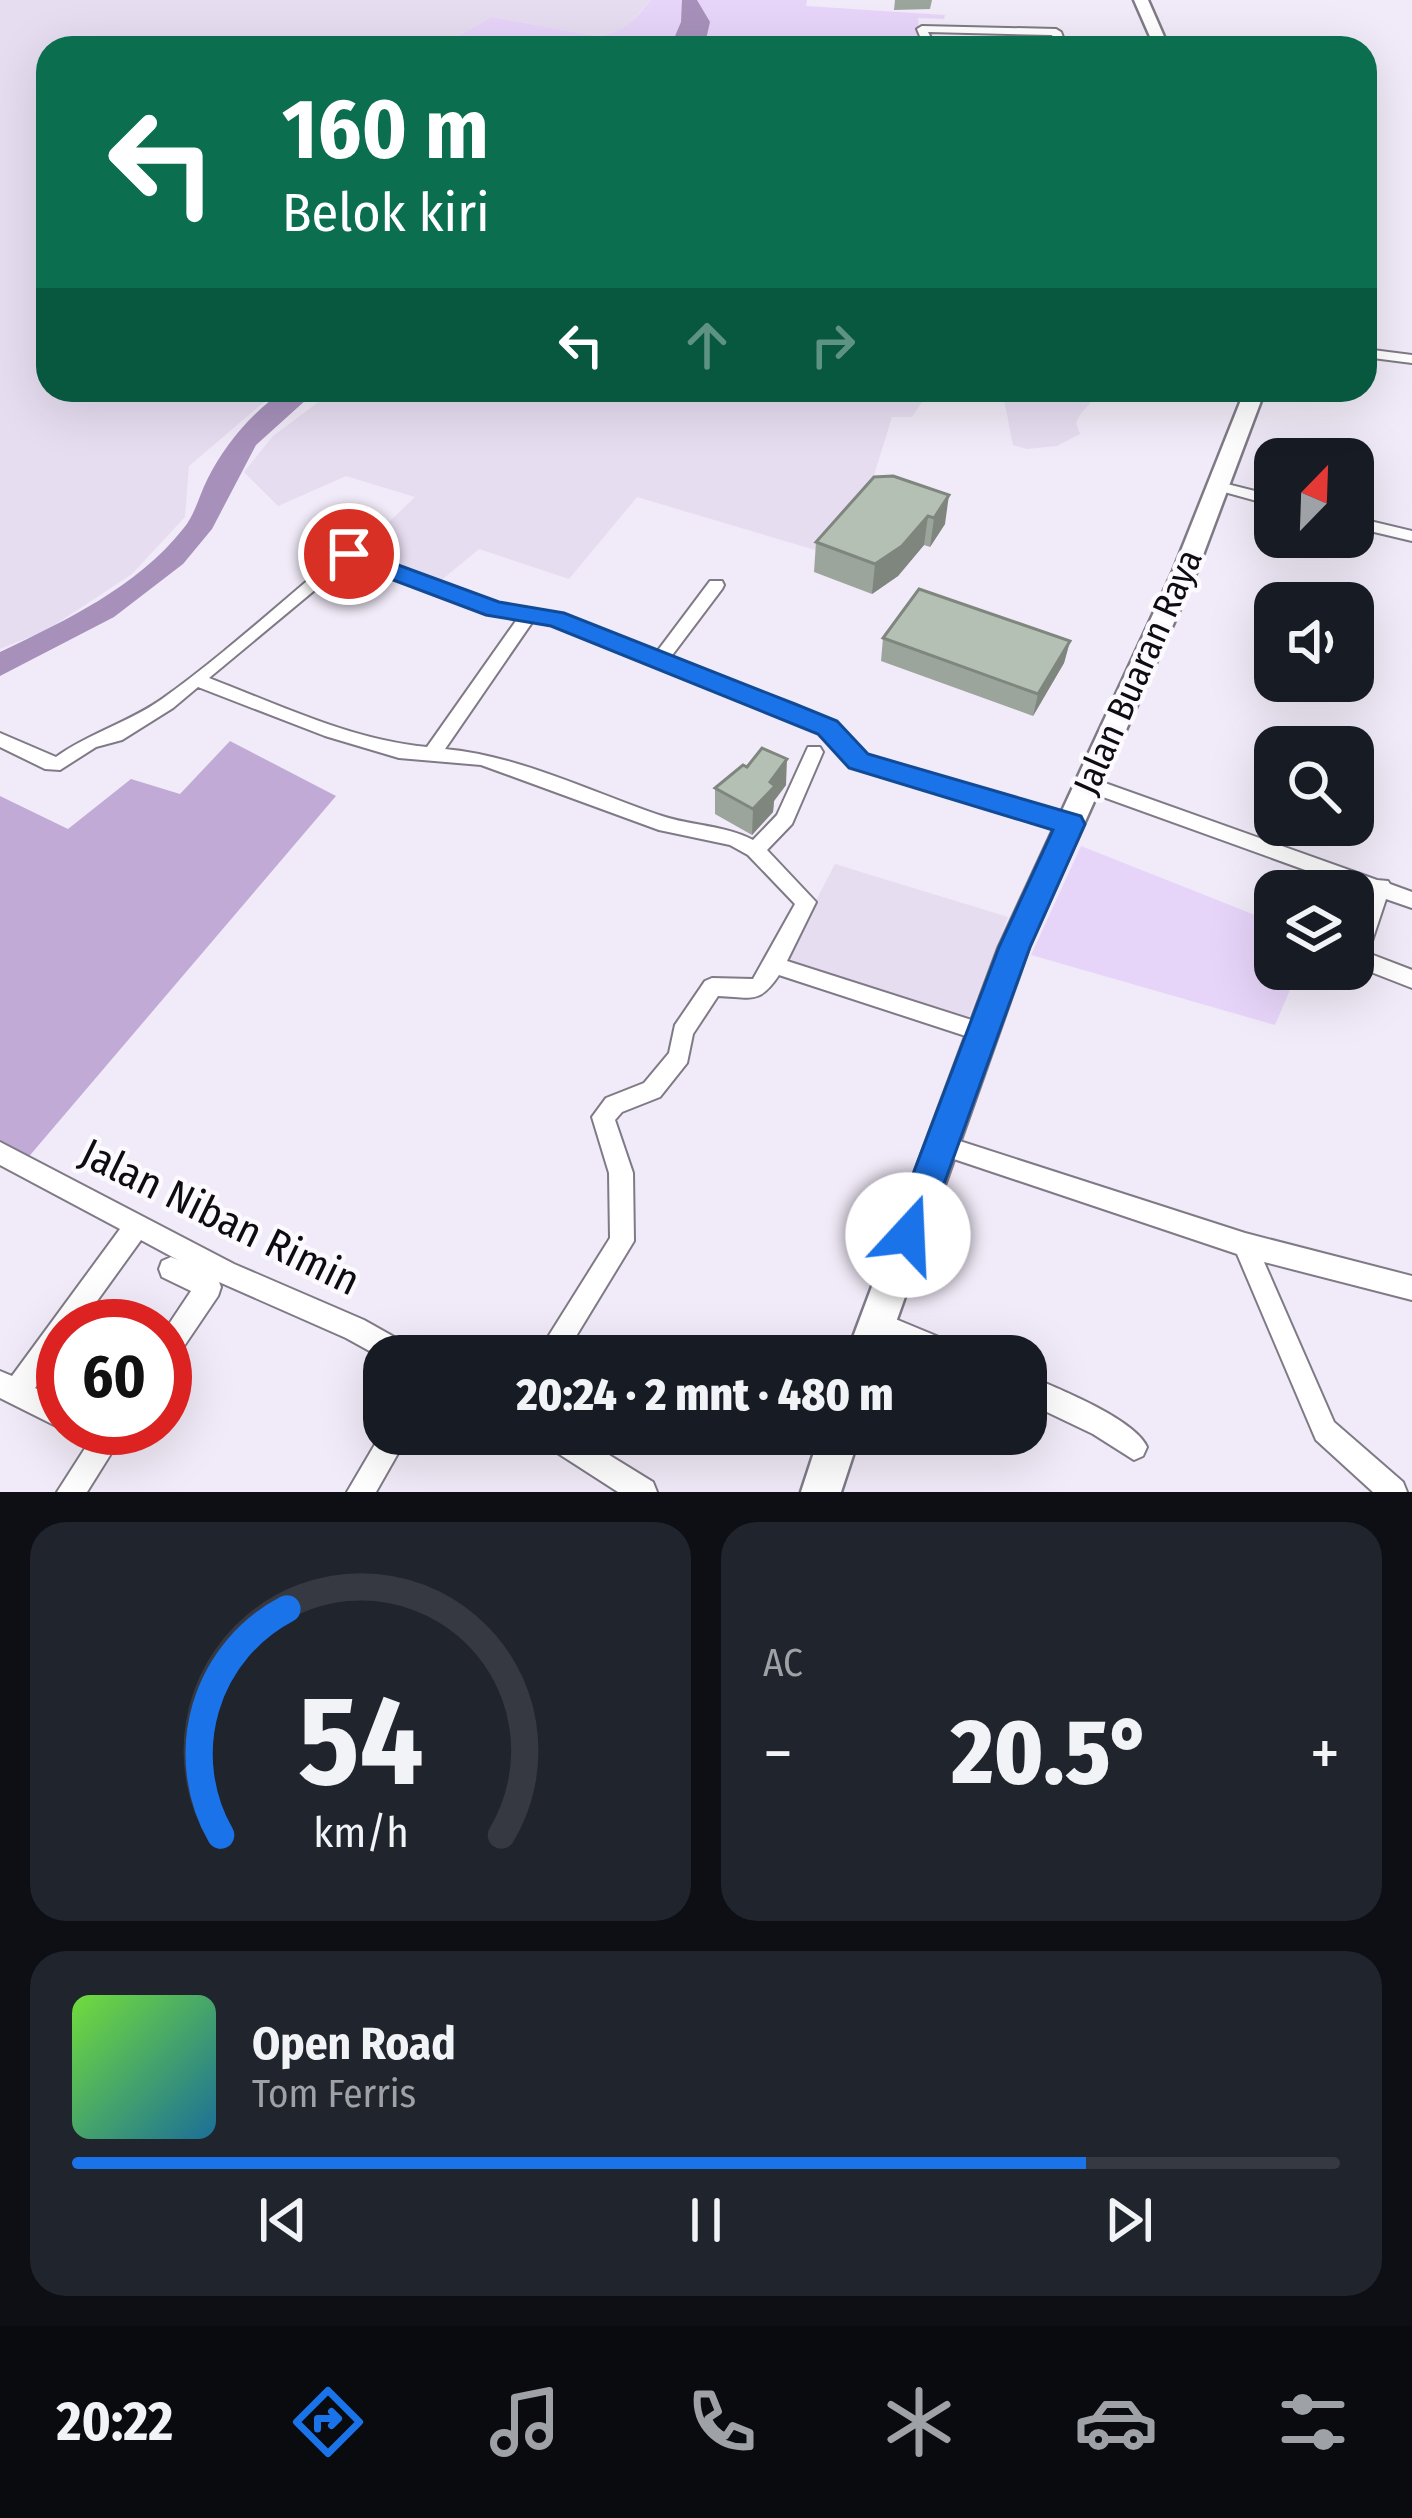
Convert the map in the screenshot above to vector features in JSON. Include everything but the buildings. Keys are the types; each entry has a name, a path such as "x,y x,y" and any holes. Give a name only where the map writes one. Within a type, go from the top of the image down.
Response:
{"main road":[{"path":"1126,0 1140,36"},
{"path":"1141,0 1157,36"},
{"name":"Jalan Buaran Raya","path":"873,1335 981,1032 1185,571 1250,402"},
{"path":"821,1492 833,1455"}],"street":[{"path":"925,36 922,29 1058,32 1059,36"},
{"path":"1014,30 1015,36"},
{"path":"1377,355 1412,359"},
{"path":"1215,485 1254,495"},
{"path":"1374,527 1412,536"},
{"path":"0,739 41,761 60,763 90,742 116,736 196,680 349,554 494,609 556,619 660,660 827,728 858,761 1070,824"},
{"path":"660,660 716,585"},
{"path":"432,754 529,615"},
{"path":"196,680 331,732 399,752 482,759 666,825 734,839 755,850 806,902 759,988 712,987 683,1032 680,1056 652,1090 614,1105 603,1117 621,1173 622,1241 562,1335"},
{"path":"755,850 785,819 814,752"},
{"path":"1088,784 1412,900"},
{"path":"1374,906 1382,886"},
{"path":"774,965 981,1032"},
{"path":"1374,965 1412,979"},
{"path":"941,1145 1245,1245 1412,1288"},
{"name":"Jalan Niban Rimin","path":"0,1153 363,1336"},
{"path":"84,1299 137,1226"},
{"path":"1245,1245 1324,1431 1393,1492"},
{"path":"171,1269 209,1287 192,1312"},
{"path":"876,1324 902,1335"},
{"path":"36,1357 8,1388 36,1402"},
{"path":"1047,1398 1134,1447"},
{"path":"71,1492 90,1455"},
{"path":"362,1492 384,1455"},
{"path":"584,1455 643,1492"}],"shaded area":[{"path":"0,0 651,0 622,32 596,36 492,17 458,36 36,36 36,402 264,402 189,466 185,517 132,574 47,630 0,649"},
{"path":"651,0 807,0 806,6 945,15 944,19 918,18 920,36 596,36 627,25"},
{"path":"682,0 697,0 710,22 707,36 675,36"},
{"path":"492,17 596,36 458,36"},
{"path":"318,402 922,402 912,417 892,417 870,488 822,552 637,497 569,579 479,549 438,583 359,551 415,497 346,476 278,506 244,472 273,436"},
{"path":"1004,402 1091,402 1076,424 1080,434 1057,446 1027,449 1013,445"},
{"path":"230,741 336,796 14,1174 0,1165 0,796 68,829 131,779 180,794"},
{"path":"1081,846 1254,915 1254,990 1290,990 1275,1025 1031,955"},
{"path":"835,864 1008,917 963,1032 781,968"}],"waterway":[{"path":"0,665 103,610 172,558 198,529 246,439 285,402"}],"route":[{"path":"349,554 494,609 556,619 786,710 827,728 858,761 1070,824 1014,947 908,1235"}]}
